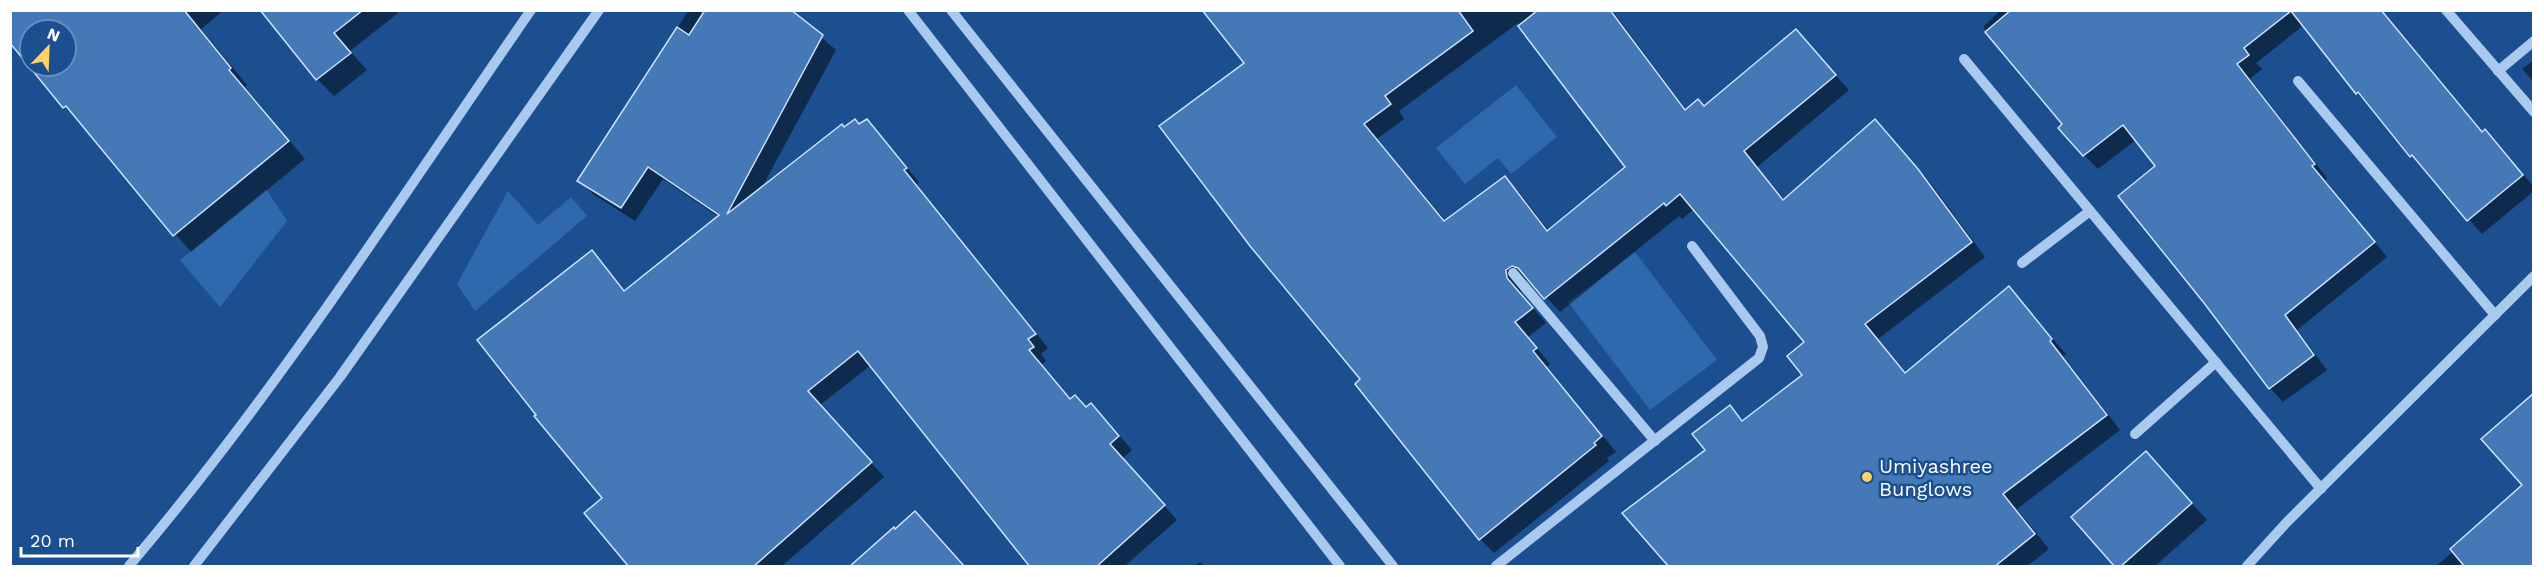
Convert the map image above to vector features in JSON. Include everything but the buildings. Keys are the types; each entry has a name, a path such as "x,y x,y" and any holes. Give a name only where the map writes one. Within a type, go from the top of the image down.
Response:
{"street":[{"path":"129,567 239,429 308,334 531,10"},
{"path":"194,567 327,396 599,10"},
{"path":"908,10 1340,567"},
{"path":"951,10 1393,567"},
{"path":"2446,10 2534,112"},
{"path":"2498,71 2534,41"},
{"path":"1964,59 2321,489"},
{"path":"2298,81 2495,315"},
{"path":"2022,263 2090,211"},
{"path":"1496,567 1759,358 1763,346 1760,336 1692,246"},
{"path":"1513,273 1655,441"},
{"path":"2247,567 2321,489 2534,276"},
{"path":"2135,434 2216,362"}],"shaded area":[{"path":"1516,85 1557,137 1511,174 1498,158 1465,184 1436,148"},
{"path":"266,189 287,221 220,307 180,260"},
{"path":"508,191 538,225 571,197 587,216 475,311 457,284"},
{"path":"1635,252 1717,360 1650,410 1568,302"}],"place":[{"name":"Umiyashree Bunglows","path":"1867,477"}]}
